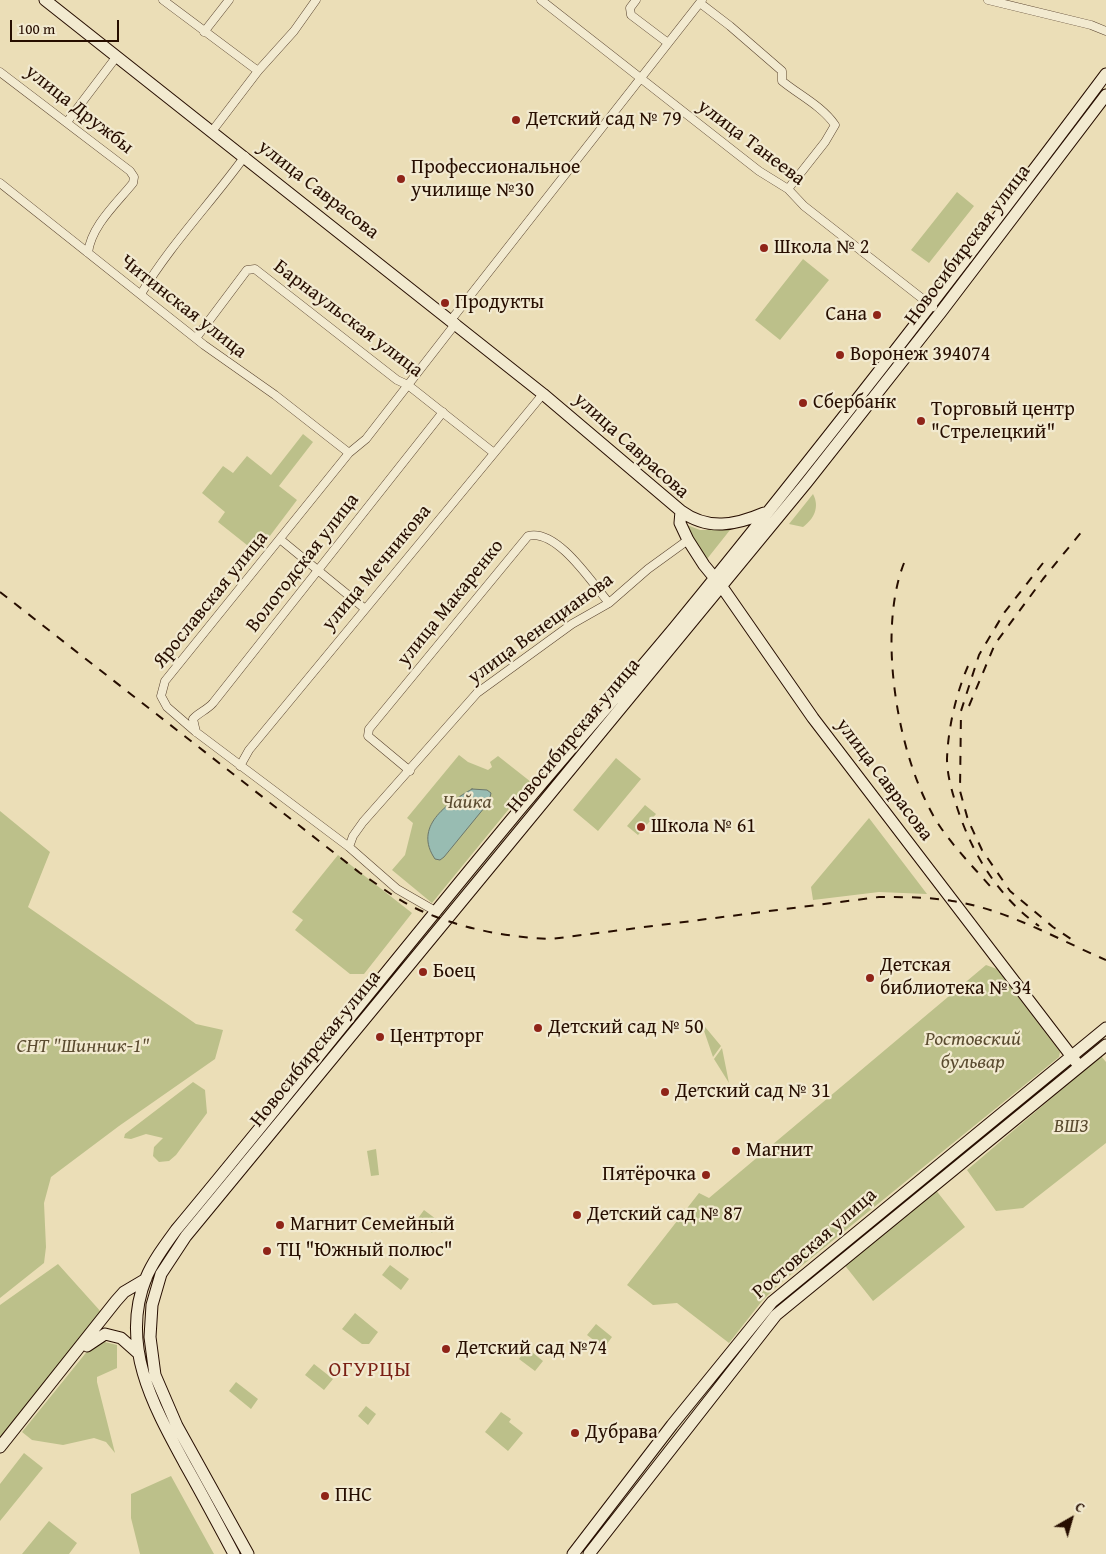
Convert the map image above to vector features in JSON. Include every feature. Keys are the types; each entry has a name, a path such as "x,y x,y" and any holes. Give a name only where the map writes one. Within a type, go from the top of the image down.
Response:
{"main road":[{"name":"улица Саврасова","path":"45,0 213,130 544,394 681,511 680,523 688,540 813,718 1079,1066"},
{"name":"Новосибирская улица","path":"234,1554 155,1409 144,1380 138,1320 146,1279 176,1230 714,578 766,512 936,309 1106,74"},
{"name":"Новосибирская улица","path":"248,1554 177,1426 155,1375 150,1321 153,1298 161,1274 186,1236 722,587 936,309 1106,95"},
{"path":"681,511 691,519 706,524 724,525 741,522 766,512"},
{"name":"Ростовская улица","path":"573,1554 672,1425 772,1311 828,1254 1106,1028"},
{"name":"Ростовская улица","path":"589,1554 772,1311 1106,1045"},
{"name":"Новосибирская улица","path":"0,1447 124,1292 146,1279"},
{"name":"Новосибирская улица","path":"72,1358 105,1334 121,1338 140,1354"}],"street":[{"path":"163,0 258,71"},
{"path":"204,32 229,0"},
{"path":"213,130 258,71 294,31 316,0"},
{"name":"улица Танеева","path":"541,0 759,171 788,189 817,216 936,309"},
{"path":"636,0 630,8 631,15 668,43"},
{"path":"988,0 1090,25 1106,31"},
{"path":"701,1 782,71 782,81 812,105 820,108 835,125 825,142 788,189"},
{"name":"Ярославская улица","path":"437,912 397,889 349,847 196,732 168,707 161,696 165,681 349,453 366,439 453,322 701,1"},
{"path":"67,122 118,56"},
{"name":"улица Дружбы","path":"0,72 130,171 134,178 133,183 91,238 88,253"},
{"path":"141,294 162,262 222,188 245,156"},
{"name":"Читинская улица","path":"0,183 236,369 275,395 349,453"},
{"name":"Барнаульская улица","path":"196,338 247,270 254,269 397,380 408,385 494,453"},
{"name":"улица Мечникова","path":"240,766 248,750 364,608 544,394"},
{"name":"Вологодская улица","path":"196,732 193,720 196,716 204,713 213,704 443,412"},
{"name":"улица Макаренко","path":"410,771 368,736 369,729 528,536 537,534 546,537 568,554 609,603"},
{"path":"280,540 364,608"},
{"name":"улица Венецианова","path":"349,847 353,836 362,822 410,771 477,693 572,624 609,603 648,569 688,540"}],"green space":[{"path":"957,192 974,206 929,263 911,250"},
{"path":"803,259 829,280 780,340 755,320"},
{"path":"303,434 313,442 279,486 297,500 257,553 218,522 225,512 202,493 223,466 233,473 247,456 271,475"},
{"path":"813,494 816,508 810,520 803,527 789,524"},
{"path":"687,525 700,530 730,530 707,559 702,556"},
{"name":"Чайка","path":"459,755 468,762 488,770 492,767 490,762 498,756 531,782 432,903 392,870 405,855 413,823 407,818"},
{"path":"616,758 641,779 598,831 573,810"},
{"path":"645,805 656,814 638,835 627,826"},
{"name":"СНТ \"Шинник-1\"","path":"0,811 50,852 28,907 196,1024 223,1030 215,1059 119,1126 51,1177 44,1203 46,1247 44,1263 0,1298"},
{"path":"869,818 927,894 879,892 813,900 811,887"},
{"path":"338,855 412,913 364,974 350,974 295,930 303,920 292,912"},
{"name":"Ростовский бульвар","path":"986,965 997,969 1060,1052 1059,1057 778,1285 762,1301 729,1343 677,1303 653,1305 627,1285 699,1193 709,1198"},
{"path":"701,1022 721,1046 713,1057"},
{"path":"722,1048 729,1083 714,1059"},
{"name":"ВШЗ","path":"1101,1056 1106,1062 1106,1143 1023,1208 996,1211 967,1170"},
{"path":"193,1082 205,1090 207,1113 176,1155 169,1161 159,1162 153,1156 154,1147 163,1138 146,1134 131,1139 124,1138 125,1134"},
{"path":"376,1149 379,1175 371,1176 367,1151"},
{"path":"935,1189 965,1227 873,1301 843,1263"},
{"path":"424,1210 440,1222 432,1233 416,1221"},
{"path":"58,1264 102,1313 0,1438 0,1305"},
{"path":"390,1265 409,1279 401,1290 382,1275"},
{"path":"355,1313 378,1332 369,1344 362,1344 342,1329"},
{"path":"596,1324 612,1337 604,1348 587,1335"},
{"path":"101,1341 117,1345 117,1368 97,1377 115,1453 106,1442 94,1438 63,1445 32,1440 22,1432 89,1349"},
{"path":"527,1348 543,1361 535,1371 519,1359"},
{"path":"314,1364 333,1379 324,1390 305,1375"},
{"path":"236,1382 258,1399 251,1409 229,1391"},
{"path":"366,1406 376,1414 368,1425 358,1416"},
{"path":"501,1412 511,1419 509,1422 523,1433 508,1451 485,1432"},
{"path":"24,1453 43,1468 0,1521 0,1484"},
{"path":"171,1476 214,1554 140,1554 131,1518 131,1494"},
{"path":"49,1521 77,1543 69,1554 22,1554"}],"water":[{"path":"472,789 487,790 491,793 489,802 444,857 440,860 435,859 429,847 430,827 443,809"}],"railway":[{"path":"969,706 995,644 1043,579 1083,530"},
{"path":"904,563 896,592 892,626 892,661 903,735 913,770 926,801 941,828 990,886"},
{"path":"1043,563 1004,613 979,655 961,711 960,791 968,820 982,850 1010,891 1053,927 1074,941"},
{"path":"0,592 360,873 409,905 425,913 460,925 515,936 551,939 879,897 925,898 952,901 992,911 1031,926 1106,960"},
{"path":"968,666 956,700 949,735 947,764 952,791 968,837 986,870 1010,900 1039,926"}],"place":[{"name":"Детский сад № 79","path":"516,120"},
{"name":"Профессиональное училище №30","path":"401,179"},
{"name":"Школа № 2","path":"764,248"},
{"name":"Продукты","path":"445,303"},
{"name":"Сана","path":"877,315"},
{"name":"Воронеж 394074","path":"840,355"},
{"name":"Сбербанк","path":"803,403"},
{"name":"Торговый центр \"Стрелецкий\"","path":"921,421"},
{"name":"Школа № 61","path":"641,827"},
{"name":"Боец","path":"423,972"},
{"name":"Детская библиотека № 34","path":"870,978"},
{"name":"Детский сад № 50","path":"538,1028"},
{"name":"Центрторг","path":"380,1037"},
{"name":"Детский сад № 31","path":"665,1092"},
{"name":"Магнит","path":"736,1151"},
{"name":"Пятёрочка","path":"706,1175"},
{"name":"Детский сад № 87","path":"577,1215"},
{"name":"Магнит Семейный","path":"280,1225"},
{"name":"ТЦ \"Южный полюс\"","path":"267,1251"},
{"name":"Детский сад №74","path":"446,1349"},
{"name":"Дубрава","path":"575,1433"},
{"name":"ПНС","path":"325,1496"}],"district":[{"name":"ОГУРЦЫ","path":"370,1371"}]}
